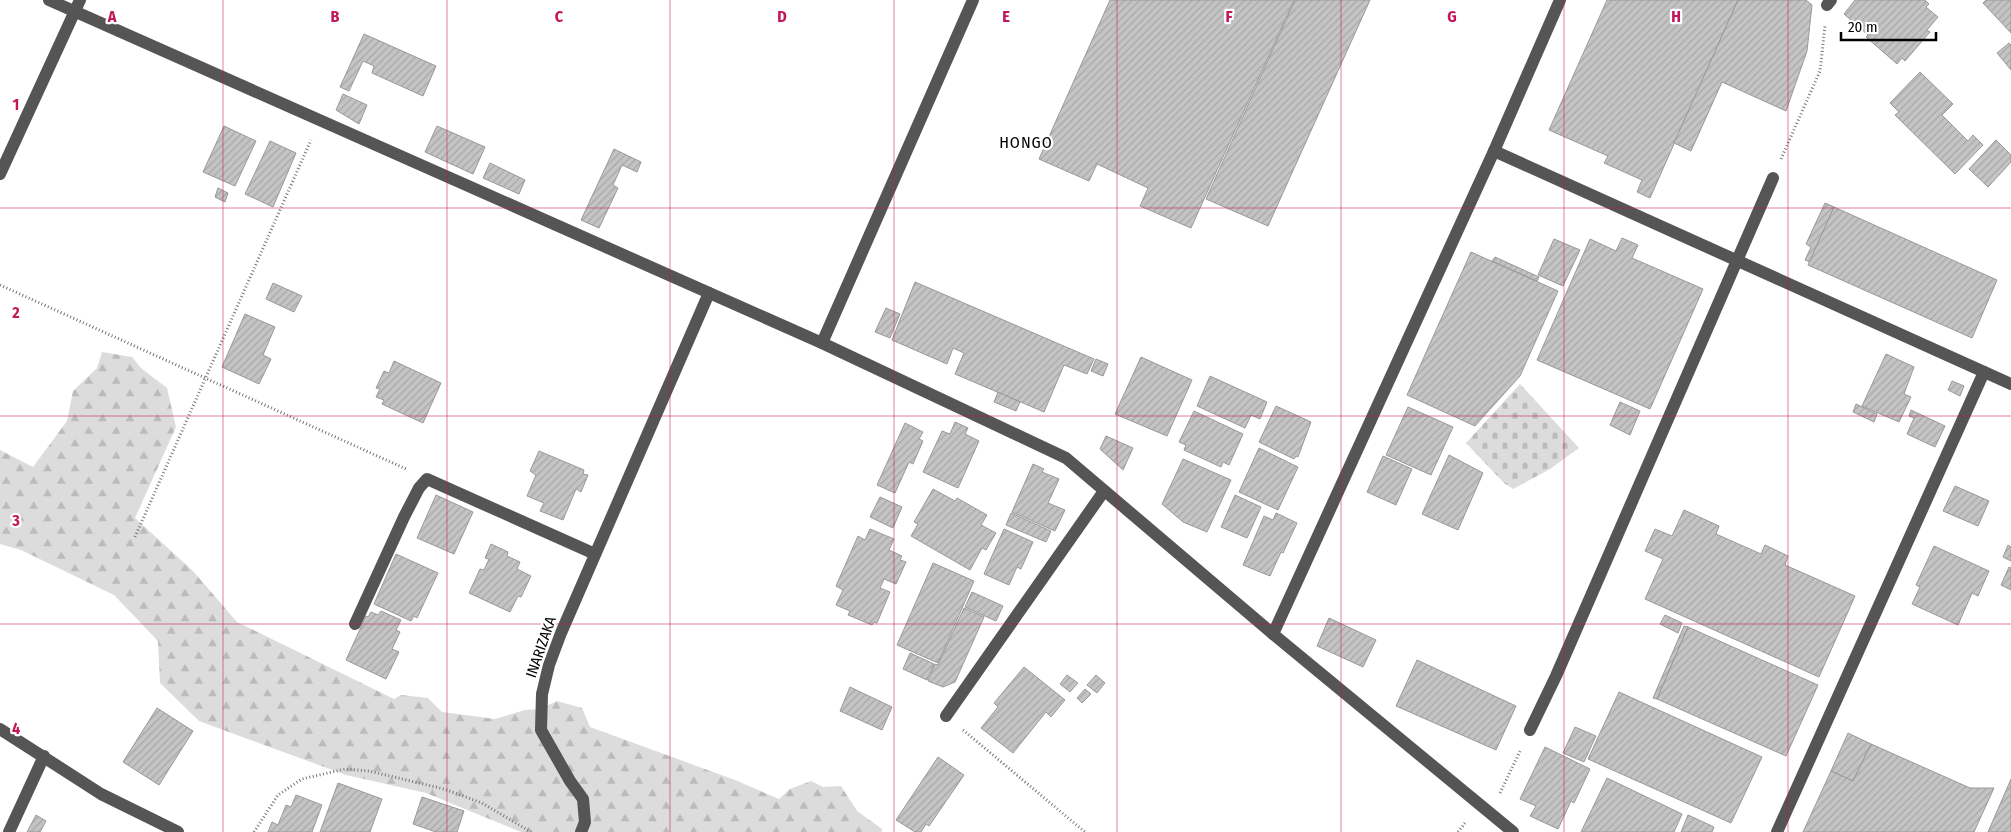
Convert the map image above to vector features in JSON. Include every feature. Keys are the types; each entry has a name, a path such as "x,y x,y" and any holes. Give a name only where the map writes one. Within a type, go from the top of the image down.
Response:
{"street":[{"path":"49,0 77,6 320,120 822,343 1066,458 1273,634 1513,832"},
{"path":"822,343 973,0"},
{"path":"1273,634 1494,151 1560,0"},
{"path":"0,174 77,6"},
{"path":"1494,151 2011,384"},
{"path":"1530,730 1773,178"},
{"name":"INARIZAKA","path":"581,832 585,822 583,799 570,781 541,730 542,694 558,641 709,293"},
{"path":"1777,832 1984,372"},
{"path":"354,624 404,517 427,479 596,554"},
{"path":"946,716 1104,491"},
{"path":"0,729 101,794 178,832"},
{"path":"9,832 44,756"}],"path":[{"path":"1773,178 1820,71 1829,2"},
{"path":"134,537 320,120"},
{"path":"0,285 427,479"},
{"path":"946,716 1085,832"},
{"path":"1490,813 1530,730"},
{"path":"254,832 278,795 302,779 345,769 369,772 444,789 482,803 531,832"}],"green space":[{"path":"102,352 132,357 141,368 167,388 176,427 135,518 193,571 237,622 394,699 401,695 428,698 442,712 495,719 525,710 540,709 557,701 582,708 590,727 735,780 779,799 790,789 811,781 823,787 841,786 857,811 882,829 882,832 521,832 426,793 346,775 199,721 160,683 158,641 114,595 21,550 0,544 0,450 33,467 67,421 73,391 97,368"},
{"path":"1520,384 1579,448 1550,469 1513,489 1504,483 1466,443"}],"building":[{"path":"1110,0 1294,0 1191,228 1140,206 1148,188 1097,164 1089,181 1039,159"},
{"path":"1295,0 1370,0 1268,226 1206,199"},
{"path":"1607,0 1738,0 1650,198 1637,192 1642,180 1604,163 1608,156 1549,130"},
{"path":"1738,0 1806,0 1812,5 1807,51 1786,111 1722,82 1691,151 1674,143"},
{"path":"1855,0 1925,0 1929,4 1926,7 1938,17 1927,30 1930,32 1905,61 1902,58 1897,64 1866,37 1868,35 1844,14"},
{"path":"1986,0 2011,0 2011,33 1983,3"},
{"path":"364,34 436,66 423,96 372,73 374,66 363,61 349,91 340,87"},
{"path":"2009,43 2011,45 2011,70 1997,53"},
{"path":"1920,72 1953,104 1942,115 1968,141 1973,135 1983,145 1955,174 1895,115 1899,112 1890,103"},
{"path":"343,94 367,105 359,124 336,110"},
{"path":"224,126 256,141 235,186 203,172"},
{"path":"437,126 485,147 473,174 425,152"},
{"path":"1996,140 2011,155 2011,162 1988,187 1969,169"},
{"path":"270,141 296,153 273,207 245,194"},
{"path":"614,149 641,162 637,172 622,165 613,185 618,188 599,228 581,220"},
{"path":"490,163 525,180 519,194 483,178"},
{"path":"218,188 228,193 225,202 215,197"},
{"path":"1825,203 1834,207 1810,262 1805,260 1811,247 1806,244"},
{"path":"1834,207 1997,280 1972,338 1808,265"},
{"path":"1622,238 1638,245 1632,258 1703,289 1650,409 1537,360 1590,239 1616,251"},
{"path":"1554,239 1580,250 1563,286 1538,275"},
{"path":"1471,252 1558,291 1520,376 1475,426 1407,395"},
{"path":"1495,257 1539,277 1537,281 1492,261"},
{"path":"915,282 1094,359 1087,374 1064,365 1044,412 955,374 964,353 953,348 947,364 892,340"},
{"path":"273,283 302,296 294,312 266,299"},
{"path":"886,308 900,314 890,338 875,332"},
{"path":"245,314 275,327 263,355 271,359 259,384 222,367"},
{"path":"1886,354 1914,367 1904,394 1911,397 1899,422 1862,406"},
{"path":"1141,357 1192,380 1167,436 1115,414"},
{"path":"1096,359 1108,364 1103,376 1091,371"},
{"path":"394,361 441,383 423,423 382,404 384,400 376,397 380,389 376,388 384,371 389,373"},
{"path":"1210,376 1267,402 1260,419 1251,415 1245,428 1197,406"},
{"path":"1952,381 1964,386 1960,396 1948,390"},
{"path":"998,392 1020,402 1016,411 994,402"},
{"path":"1620,402 1640,411 1630,435 1610,425"},
{"path":"1856,404 1877,414 1874,422 1853,412"},
{"path":"1276,406 1311,422 1298,457 1296,456 1294,459 1259,442"},
{"path":"1408,407 1453,427 1431,475 1386,455"},
{"path":"1911,410 1945,426 1935,447 1907,434 1914,418 1909,416"},
{"path":"1194,411 1243,434 1229,465 1223,462 1221,467 1184,450 1186,445 1179,442"},
{"path":"955,422 968,428 965,434 979,441 958,488 923,472 942,431 950,434"},
{"path":"905,423 923,432 919,439 923,441 913,464 909,462 895,493 877,485"},
{"path":"1106,436 1133,448 1123,470 1100,449"},
{"path":"1259,448 1298,467 1278,510 1239,492"},
{"path":"539,451 584,470 583,474 588,475 581,492 576,489 563,520 540,511 544,503 527,496 536,475 530,471"},
{"path":"1449,455 1483,473 1458,530 1422,514"},
{"path":"1383,456 1412,469 1396,505 1367,492"},
{"path":"1183,459 1231,480 1207,532 1183,522 1162,504"},
{"path":"1033,464 1044,469 1042,472 1059,479 1048,503 1065,510 1055,531 1012,512"},
{"path":"1955,486 1989,501 1978,526 1943,511"},
{"path":"933,489 955,501 957,498 987,515 981,525 996,533 986,550 982,548 970,570 911,536 918,524 914,522"},
{"path":"436,495 473,512 454,554 417,538"},
{"path":"1235,495 1261,507 1247,538 1221,527"},
{"path":"880,497 902,507 893,528 870,517"},
{"path":"1684,510 1719,526 1716,534 1761,554 1765,545 1788,556 1785,565 1855,596 1819,677 1645,599 1663,559 1645,551 1655,529 1672,536"},
{"path":"1011,513 1051,531 1046,542 1006,525"},
{"path":"1276,513 1297,523 1270,576 1243,565 1264,516 1273,520"},
{"path":"870,529 894,539 889,550 902,556 900,560 906,562 896,584 884,579 880,588 890,592 877,623 874,622 872,625 848,615 850,611 836,605 843,590 836,586 858,536 865,540"},
{"path":"1004,529 1033,542 1021,569 1017,567 1009,585 984,574"},
{"path":"491,544 508,552 507,556 520,562 517,569 531,576 521,597 518,596 510,612 469,593 480,569 484,570 489,559 485,558"},
{"path":"2008,545 2011,547 2011,561 2003,557"},
{"path":"1934,546 1989,571 1978,596 1972,593 1958,625 1912,604 1920,587 1916,585"},
{"path":"396,554 438,573 417,618 414,616 411,621 374,604"},
{"path":"933,563 974,581 938,663 897,645"},
{"path":"2009,567 2011,568 2011,590 2001,585"},
{"path":"972,592 1003,606 996,621 965,607"},
{"path":"964,608 984,617 955,682 943,687 928,681 935,664 938,665"},
{"path":"381,611 401,620 396,630 400,632 392,649 399,652 386,679 346,660 366,616 368,617 371,612 378,615"},
{"path":"1665,615 1682,623 1678,633 1660,624"},
{"path":"1329,618 1376,640 1363,667 1317,646"},
{"path":"1684,626 1688,627 1657,699 1653,698"},
{"path":"1688,627 1818,685 1786,756 1657,699"},
{"path":"910,653 934,664 927,680 903,669"},
{"path":"1417,660 1516,706 1496,750 1396,706"},
{"path":"1024,667 1065,700 1051,717 1046,712 1013,753 981,728 998,707 994,703"},
{"path":"1067,675 1078,683 1070,692 1060,684"},
{"path":"1096,675 1105,683 1097,693 1087,685"},
{"path":"850,687 892,707 882,730 840,711"},
{"path":"1085,689 1091,694 1082,703 1077,698"},
{"path":"1619,692 1762,757 1731,823 1588,759"},
{"path":"157,708 193,731 159,785 123,762"},
{"path":"1575,727 1596,736 1584,762 1563,753"},
{"path":"1848,733 1871,744 1853,781 1831,771"},
{"path":"1871,744 1970,788 1994,788 1974,832 1803,832 1831,771 1853,781"},
{"path":"1545,747 1590,769 1574,803 1571,801 1558,829 1530,816 1536,806 1520,799"},
{"path":"938,757 964,775 929,826 926,824 921,832 915,832 896,820"},
{"path":"1607,778 1682,814 1674,832 1581,832"},
{"path":"2011,779 2011,832 1988,832"},
{"path":"338,783 382,799 370,832 320,832"},
{"path":"296,795 322,805 312,832 268,832 272,822 278,825 286,805 291,807"},
{"path":"422,797 464,811 457,832 436,832 413,824"},
{"path":"36,815 46,821 40,832 27,832"},
{"path":"1688,815 1714,827 1712,832 1681,832"}],"district":[{"name":"HONGO","path":"1026,142"}]}
